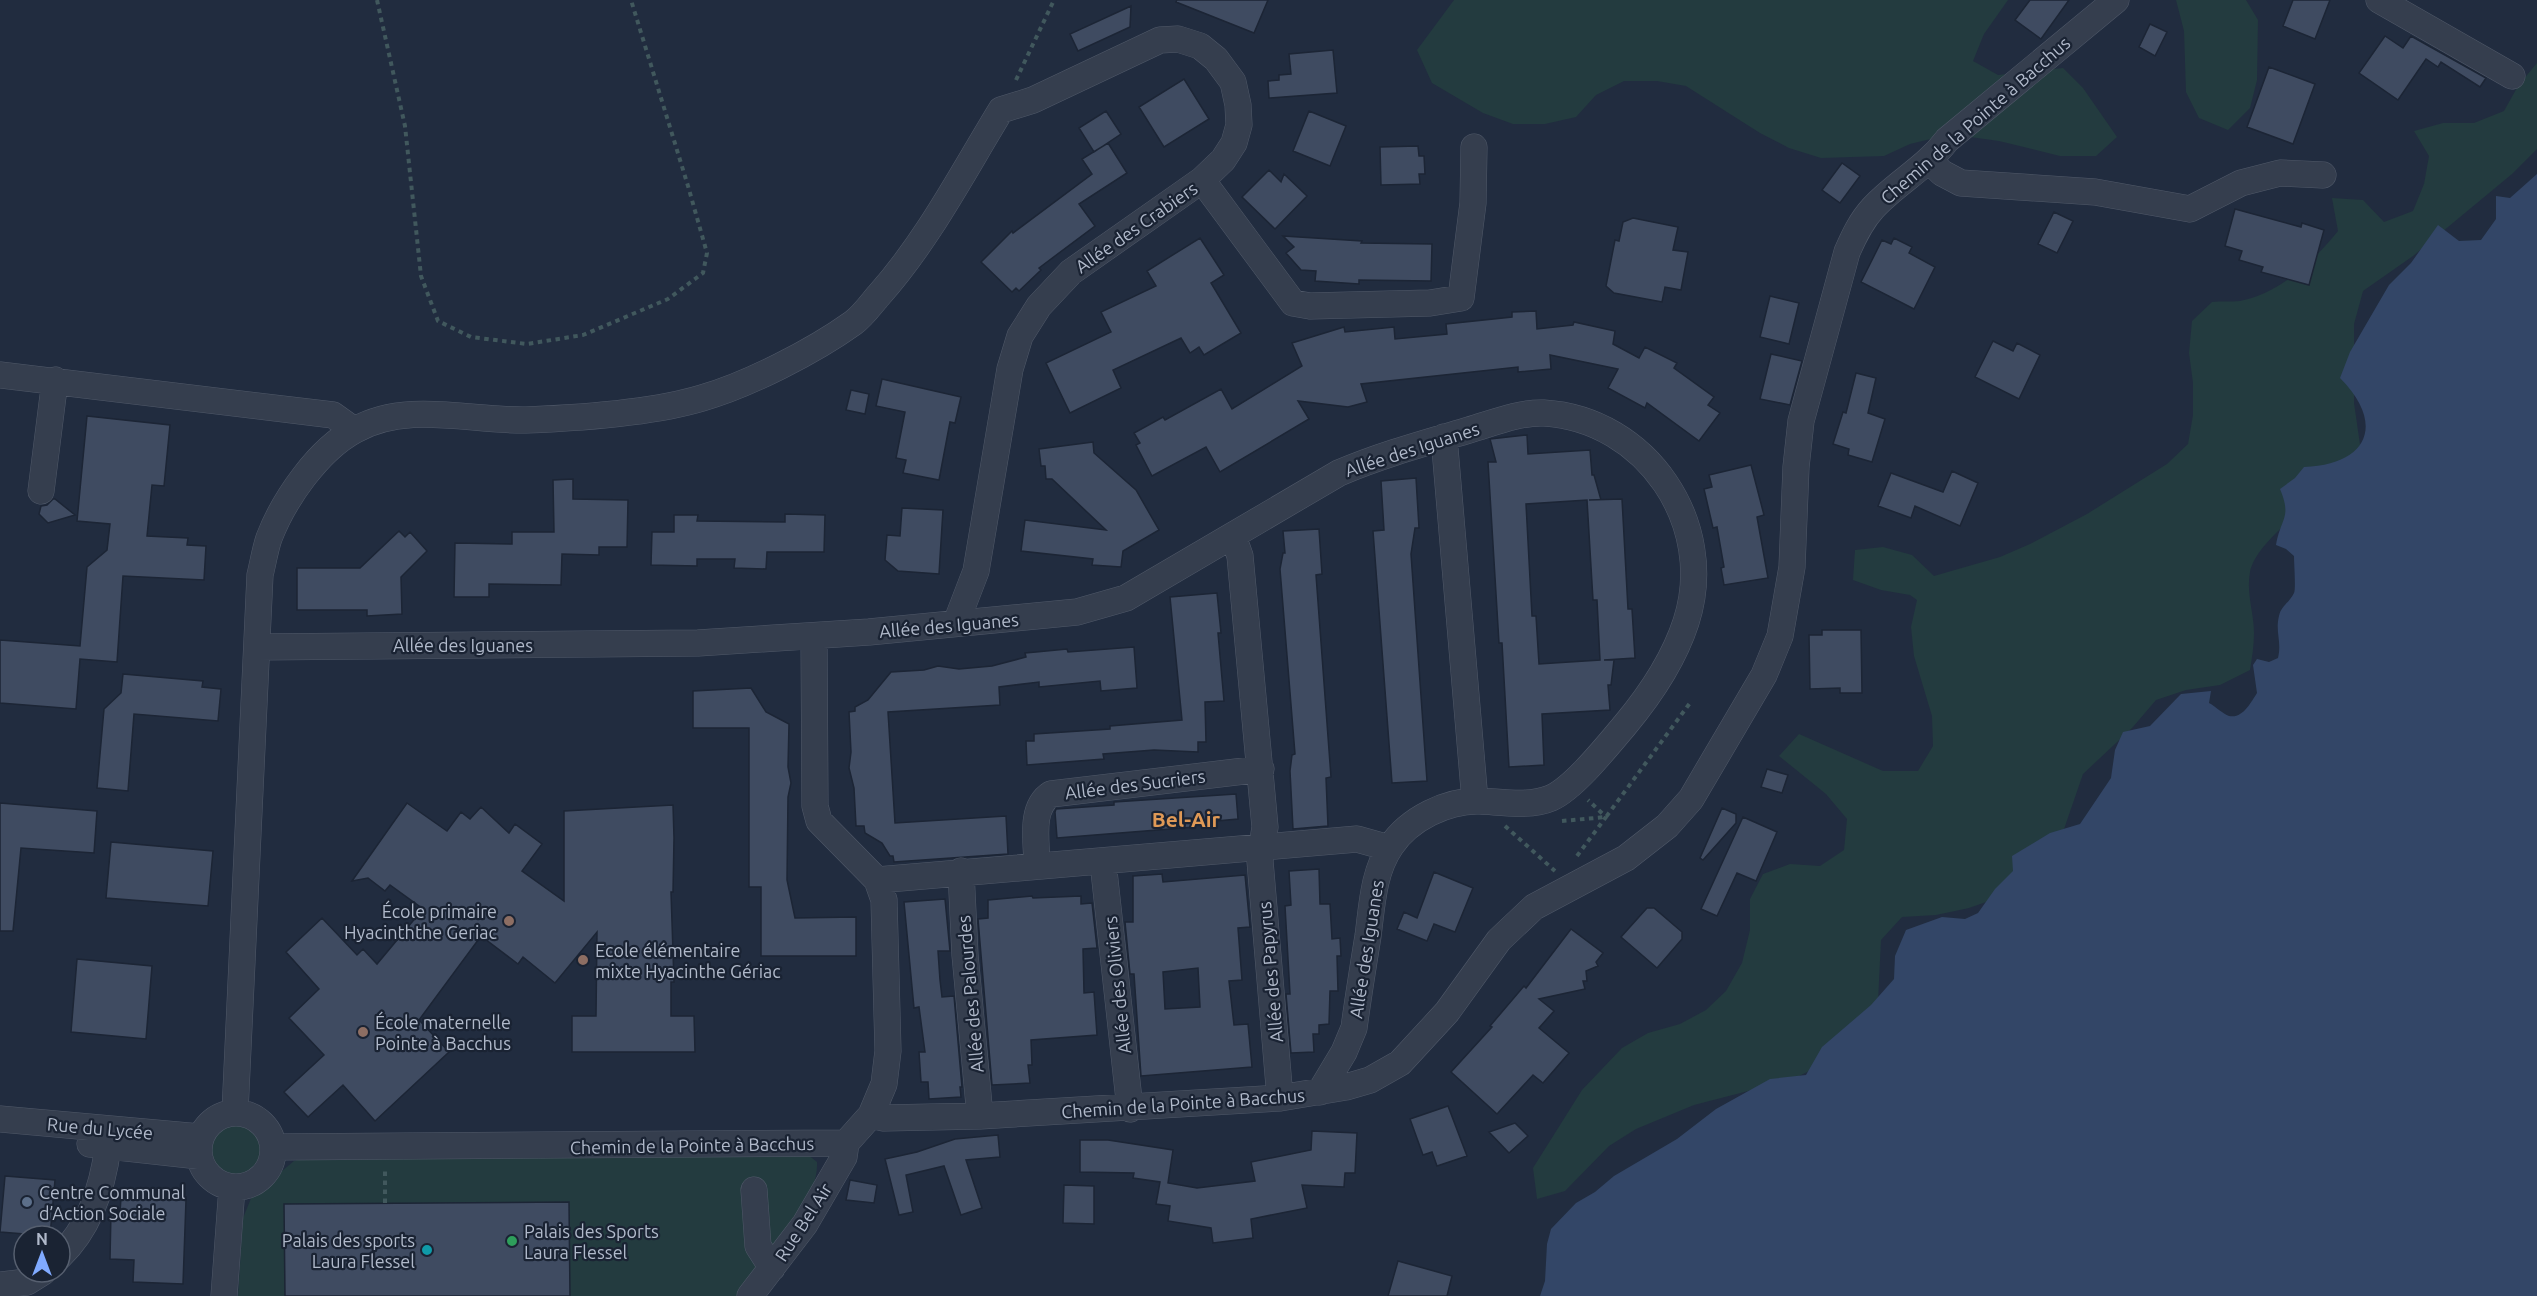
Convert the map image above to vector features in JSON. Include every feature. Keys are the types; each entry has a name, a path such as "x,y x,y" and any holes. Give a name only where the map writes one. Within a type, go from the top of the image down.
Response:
{"street":[{"name":"Chemin de la Pointe à Bacchus","path":"871,1115 884,1118 980,1116 1130,1109 1281,1098 1320,1092 1370,1080 1400,1063 1447,1012 1499,940 1534,908 1626,858 1667,826 1691,799 1764,675 1780,636 1792,567 1796,467 1802,421 1846,252 1858,228 1874,207 1930,160 1947,140 2116,0"},
{"path":"2379,0 2512,76"},
{"name":"Allée des Crabiers","path":"956,623 976,571 1010,369 1020,336 1039,306 1071,272 1202,180 1223,160 1234,143 1239,125 1233,82 1216,59 1200,46 1178,39 1160,40 1033,100 1001,110"},
{"path":"235,1112 260,575 269,538 298,484 332,446 354,430 369,424 407,415 451,415 524,420 627,412 700,399 728,389 798,356 856,322 903,268 1001,110"},
{"path":"1202,180 1293,303 1310,306 1430,303 1461,298 1473,203 1474,147"},
{"path":"1930,160 1942,173 1961,183 2095,192 2190,209 2241,183 2280,173 2323,175"},
{"path":"0,375 333,415 354,430"},
{"path":"41,491 55,380"},
{"name":"Allée des Iguanes","path":"257,647 698,643 1022,619 1077,612 1126,598 1339,473 1371,459 1515,416 1541,413 1566,416 1609,432 1641,453 1668,484 1688,526 1694,564 1693,589 1687,621 1669,663 1626,724 1571,784 1550,799 1519,803 1475,801 1438,808 1403,832 1389,848 1377,876 1354,1028 1344,1052 1320,1092"},
{"path":"1444,437 1475,801"},
{"name":"Allée des Papyrus","path":"1233,536 1240,556 1261,769 1265,826 1260,861 1281,1098"},
{"path":"814,636 815,806 819,820 877,880 884,900 888,1051 884,1084 871,1115 846,1143"},
{"name":"Allée des Sucriers","path":"1038,866 1037,813 1042,800 1051,794 1261,769"},
{"path":"877,880 961,871 1103,862 1263,845 1357,839 1389,848"},
{"name":"Allée des Oliviers","path":"1103,862 1130,1109"},
{"name":"Allée des Palourdes","path":"961,871 965,954 980,1116"},
{"path":"235,1112 244,1113 261,1122 272,1138 274,1147 267,1172 257,1181 245,1186 232,1187 214,1181 207,1174 200,1146 208,1124 220,1115 235,1112"},
{"name":"Rue du Lycée","path":"0,1119 200,1146"},
{"name":"Rue du Lycée","path":"0,1136 108,1146 200,1146"},
{"name":"Chemin de la Pointe à Bacchus","path":"274,1147 846,1143"},
{"name":"Rue Bel Air","path":"750,1296 805,1224 843,1158 846,1143"},
{"path":"72,1242 82,1231 92,1209 106,1163 108,1146"},
{"path":"224,1296 232,1187"},
{"path":"754,1190 758,1246 772,1268"}],"path":[{"path":"377,0 405,126 421,276 438,321 471,337 527,344 583,335 668,299 703,273 707,253 631,0"},
{"path":"1001,110 1054,0"},
{"path":"1574,860 1606,817"},
{"path":"1504,826 1562,877"},
{"path":"385,1147 385,1203"}],"green space":[{"path":"1454,0 2008,0 1984,34 1973,61 1998,75 2063,68 2083,88 2117,137 2096,156 2060,156 1999,141 1970,137 1939,137 1910,144 1884,156 1821,158 1789,148 1760,133 1686,86 1657,81 1624,81 1596,95 1576,117 1545,124 1513,124 1483,113 1432,83 1417,50"},
{"path":"2176,0 2246,0 2258,20 2257,80 2250,108 2228,130 2199,118 2186,92 2184,31"},
{"path":"2537,63 2537,149 2512,174 2413,256 2363,291 2354,324 2354,403 2363,465 2281,528 2266,543 2256,558 2249,580 2254,633 2250,670 2220,685 2186,690 2156,700 2132,728 2083,774 2063,832 2000,897 1969,908 1936,915 1902,917 1881,940 1878,1002 1819,1066 1791,1080 1694,1105 1636,1129 1609,1146 1565,1191 1537,1199 1533,1168 1582,1090 1622,1048 1648,1033 1680,1024 1706,1010 1726,991 1742,963 1750,930 1750,899 1763,874 1790,864 1820,866 1844,850 1847,819 1826,794 1779,756 1799,734 1883,771 1918,771 1933,746 1932,716 1914,656 1911,627 1917,600 1910,595 1881,590 1853,580 1855,550 1883,547 1912,555 1934,576 2000,557 2030,544 2087,514 2167,464 2188,444 2193,415 2193,383 2189,353 2192,321 2212,302 2240,301 2254,297 2295,275 2338,231 2332,198 2363,200 2384,222 2413,211 2424,184 2429,156 2414,131 2443,123 2474,123 2504,111 2518,86"},
{"path":"231,1124 241,1124 254,1131 261,1144 261,1154 254,1167 241,1174 231,1174 222,1170 215,1163 211,1154 211,1144 215,1135 222,1128"},
{"name":"Palais des Sports Laura Flessel","path":"807,1154 817,1162 816,1174 813,1187 800,1214 784,1241 758,1276 736,1296 238,1296 243,1218 252,1196 294,1161 311,1156"}],"water":[{"path":"2537,174 2537,1296 1540,1296 1545,1281 1547,1244 1551,1229 1576,1203 1595,1192 1614,1176 1677,1139 1716,1109 1770,1079 1806,1075 1822,1047 1871,1005 1894,979 1895,956 1906,930 1942,917 1965,919 1978,913 1995,889 2013,871 2012,856 2050,833 2080,824 2111,778 2115,750 2123,732 2150,726 2181,694 2211,691 2209,703 2229,716 2238,715 2246,709 2257,693 2253,665 2257,659 2269,662 2278,658 2279,616 2295,591 2294,556 2286,549 2276,545 2285,512 2280,489 2295,478 2304,467 2343,459 2356,450 2363,439 2366,426 2363,411 2340,378 2350,352 2389,285 2411,263 2438,225 2459,241 2481,240 2496,219 2496,196 2510,198"}],"building":[{"path":"1177,0 1268,0 1254,33 1176,2"},
{"path":"2030,0 2069,0 2041,39 2015,20"},
{"path":"2293,0 2330,0 2315,39 2283,26"},
{"path":"1131,6 1130,27 1078,51 1070,34"},
{"path":"2150,24 2167,32 2155,56 2139,47"},
{"path":"2385,36 2403,48 2411,36 2486,78 2480,87 2441,62 2438,67 2426,59 2398,100 2359,73"},
{"path":"1333,50 1337,93 1269,98 1268,81 1279,80 1279,75 1291,74 1289,54"},
{"path":"2269,67 2315,84 2293,144 2247,127"},
{"path":"1184,79 1209,119 1164,147 1139,107"},
{"path":"1106,111 1121,134 1094,152 1079,128"},
{"path":"1309,111 1346,126 1330,166 1293,151"},
{"path":"1108,143 1127,173 1079,204 1095,226 1039,268 1041,270 1019,291 1016,288 1012,292 981,262 1012,231 1013,233 1092,174 1082,159"},
{"path":"1418,146 1419,156 1424,156 1425,174 1419,174 1420,184 1381,185 1380,147"},
{"path":"1842,163 1860,176 1840,203 1822,190"},
{"path":"1269,170 1281,182 1284,174 1307,196 1275,229 1242,197"},
{"path":"2235,209 2301,227 2302,223 2324,230 2309,285 2261,272 2263,267 2239,260 2242,251 2225,246"},
{"path":"2054,212 2073,221 2057,253 2038,244"},
{"path":"1633,218 1678,227 1673,250 1688,252 1681,290 1665,287 1662,302 1614,293 1606,286 1615,240 1619,241 1623,222"},
{"path":"1283,236 1362,241 1361,243 1432,244 1431,281 1359,280 1359,284 1315,281 1316,271 1301,270 1286,253 1294,247"},
{"path":"1200,238 1224,275 1211,283 1241,333 1204,355 1199,347 1190,353 1181,338 1113,370 1121,388 1070,413 1046,363 1111,332 1101,312 1156,286 1147,271"},
{"path":"1894,238 1912,247 1909,253 1935,267 1914,309 1861,282 1882,240 1891,244"},
{"path":"1770,296 1799,303 1789,344 1760,337"},
{"path":"1536,311 1537,329 1573,325 1574,322 1615,331 1613,344 1639,358 1645,347 1677,363 1674,368 1714,397 1708,405 1720,413 1699,441 1647,403 1645,408 1608,388 1618,369 1550,355 1551,369 1518,372 1518,367 1361,384 1367,402 1348,407 1298,401 1309,419 1220,472 1206,447 1152,476 1136,445 1140,443 1134,433 1163,417 1165,420 1221,389 1232,409 1302,366 1292,343 1344,327 1345,332 1394,327 1395,339 1447,334 1446,324 1512,317 1512,312"},
{"path":"1993,341 2013,351 2017,343 2040,355 2019,399 1975,377"},
{"path":"1771,354 1802,361 1790,405 1760,399"},
{"path":"1856,373 1876,378 1868,413 1885,419 1872,462 1848,455 1849,449 1833,444 1843,412 1846,413"},
{"path":"882,379 961,397 955,423 950,422 939,480 903,473 906,460 896,458 905,412 876,406"},
{"path":"851,390 869,394 865,414 846,410"},
{"path":"87,416 170,425 164,486 152,485 147,536 188,538 187,545 206,546 204,580 123,576 117,662 80,659 76,709 0,703 0,640 80,646 87,567 107,550 110,524 77,521"},
{"path":"1527,435 1528,454 1590,450 1592,475 1594,475 1601,500 1622,499 1628,609 1632,609 1635,658 1604,660 1614,660 1611,685 1608,685 1610,710 1542,714 1544,765 1509,767 1488,462 1496,462 1490,439","holes":["1587,500 1593,600 1597,600 1600,660 1539,664 1536,616 1532,616 1526,504"]},
{"path":"1093,442 1094,453 1136,490 1159,530 1123,551 1121,567 1092,565 1093,559 1021,551 1025,520 1106,530 1052,479 1046,479 1045,466 1041,466 1039,449"},
{"path":"1751,465 1764,515 1757,517 1768,578 1724,585 1721,568 1724,567 1717,527 1713,528 1704,489 1712,487 1709,475"},
{"path":"1952,471 1978,483 1960,526 1915,506 1911,518 1878,506 1891,473 1943,492"},
{"path":"1416,478 1419,528 1415,528 1411,554 1427,781 1392,783 1373,531 1384,530 1381,481"},
{"path":"573,479 573,499 628,500 627,547 599,547 599,555 562,554 561,585 489,584 489,597 454,597 455,543 512,544 512,532 554,532 553,480"},
{"path":"53,499 75,515 48,523 39,514 41,506 47,505"},
{"path":"902,508 943,510 939,574 898,571 885,560 887,535 900,536"},
{"path":"785,514 825,515 824,552 767,552 766,569 734,568 735,559 697,559 697,566 651,565 652,532 674,532 674,515 698,515 697,521 785,522"},
{"path":"1319,529 1322,574 1316,575 1331,777 1326,778 1328,826 1293,829 1290,771 1292,755 1295,754 1280,569 1283,553 1285,553 1283,531"},
{"path":"399,531 405,537 410,532 427,551 401,577 402,614 367,616 367,610 297,610 297,568 360,568"},
{"path":"1217,593 1224,701 1205,702 1206,742 1198,742 1198,752 1154,750 1103,754 1104,759 1027,765 1026,741 1034,741 1034,734 1110,729 1110,726 1182,720 1170,597"},
{"path":"1822,630 1861,630 1862,693 1840,693 1840,688 1810,689 1809,635 1822,635"},
{"path":"1134,647 1137,688 1101,691 1100,681 1039,687 1039,682 999,687 1000,705 888,712 895,823 1006,816 1008,854 894,862 893,856 890,856 882,843 865,833 864,826 856,826 854,788 849,768 851,752 849,712 855,711 855,707 868,700 891,672 924,670 938,666 959,669 992,666 1026,657 1025,653"},
{"path":"123,674 203,681 202,687 221,689 218,721 134,714 128,791 97,788 104,709 121,693"},
{"path":"751,688 766,712 789,724 788,767 791,783 788,797 787,880 795,918 856,917 856,956 761,956 761,887 749,887 749,728 693,728 693,691"},
{"path":"1767,769 1788,775 1782,793 1761,787"},
{"path":"1236,794 1238,819 1195,823 1195,827 1057,838 1056,809 1114,805 1114,802"},
{"path":"0,803 97,811 94,853 21,848 13,931 0,931"},
{"path":"407,803 447,831 461,812 470,819 481,807 509,833 515,824 542,844 522,871 564,901 564,811 673,805 673,892 671,892 674,982 671,982 671,1016 694,1016 695,1052 572,1052 572,1016 596,1016 597,932 555,983 523,957 518,964 481,936 419,1020 449,1052 375,1121 343,1085 308,1117 284,1092 324,1055 289,1018 319,989 286,952 322,918 357,955 363,949 377,964 423,909 390,885 385,891 368,878 352,881"},
{"path":"1722,808 1736,814 1736,823 1703,860 1700,858"},
{"path":"1743,817 1777,832 1756,881 1737,873 1717,916 1701,909"},
{"path":"111,842 213,851 208,906 106,898"},
{"path":"1319,869 1320,904 1330,904 1332,939 1340,938 1341,956 1337,956 1338,991 1330,991 1329,1024 1319,1025 1319,1034 1313,1034 1314,1052 1291,1053 1286,994 1290,994 1285,906 1291,905 1289,871"},
{"path":"1434,872 1473,888 1455,932 1434,924 1427,941 1397,929 1404,912 1417,918"},
{"path":"1162,874 1163,882 1245,875 1250,927 1238,928 1242,980 1229,981 1234,1025 1248,1024 1252,1067 1141,1076 1134,974 1130,974 1125,922 1133,922 1133,876","holes":["1198,968 1200,1007 1165,1009 1163,972"]},
{"path":"1032,896 1033,898 1081,896 1081,904 1092,903 1097,948 1083,949 1084,993 1094,992 1097,1035 1031,1040 1032,1065 1028,1065 1030,1083 992,1085 978,919 988,918 988,900"},
{"path":"945,899 950,951 938,951 940,980 942,997 954,996 962,1087 960,1087 961,1097 929,1099 928,1082 921,1082 919,1052 925,1052 919,1007 914,1008 904,902"},
{"path":"1647,908 1654,908 1682,932 1682,939 1657,968 1621,937"},
{"path":"1571,929 1603,953 1596,962 1598,966 1586,971 1587,981 1583,981 1585,989 1539,999 1554,1011 1539,1028 1569,1053 1543,1083 1533,1075 1497,1114 1451,1072 1492,1027 1490,1026 1524,986 1526,988"},
{"path":"77,959 152,966 146,1039 71,1032"},
{"path":"1448,1106 1467,1156 1437,1166 1432,1152 1423,1155 1410,1119"},
{"path":"1515,1123 1528,1136 1509,1153 1489,1132"},
{"path":"1312,1131 1357,1133 1355,1173 1345,1173 1344,1187 1302,1185 1307,1208 1251,1219 1253,1238 1213,1243 1211,1228 1168,1221 1170,1206 1156,1204 1160,1182 1133,1178 1134,1173 1080,1172 1080,1140 1108,1140 1173,1150 1168,1183 1197,1188 1255,1181 1251,1162 1311,1150"},
{"path":"998,1135 1000,1157 966,1160 982,1208 961,1215 944,1166 906,1175 913,1212 899,1215 885,1159 917,1152 955,1139"},
{"path":"5,1176 55,1180 51,1224 12,1224 12,1233 0,1232"},
{"path":"850,1180 877,1185 874,1203 846,1200"},
{"path":"1064,1185 1094,1186 1094,1224 1063,1223"},
{"path":"121,1198 186,1200 183,1284 133,1282 134,1260 110,1259 111,1211 120,1212"},
{"name":"Palais des sports Laura Flessel","path":"569,1202 570,1296 285,1296 284,1204"},
{"path":"1398,1261 1452,1276 1447,1296 1388,1296"}],"place":[{"name":"École primaire Hyacinththe Geriac","path":"509,921"},
{"name":"Ecole élémentaire mixte Hyacinthe Gériac","path":"583,960"},
{"name":"École maternelle Pointe à Bacchus","path":"363,1032"},
{"name":"Centre Communal d’Action Sociale","path":"27,1202"},
{"name":"Palais des Sports Laura Flessel","path":"512,1241"},
{"name":"Palais des sports Laura Flessel","path":"427,1250"}],"district":[{"name":"Bel-Air","path":"1186,819"}]}
